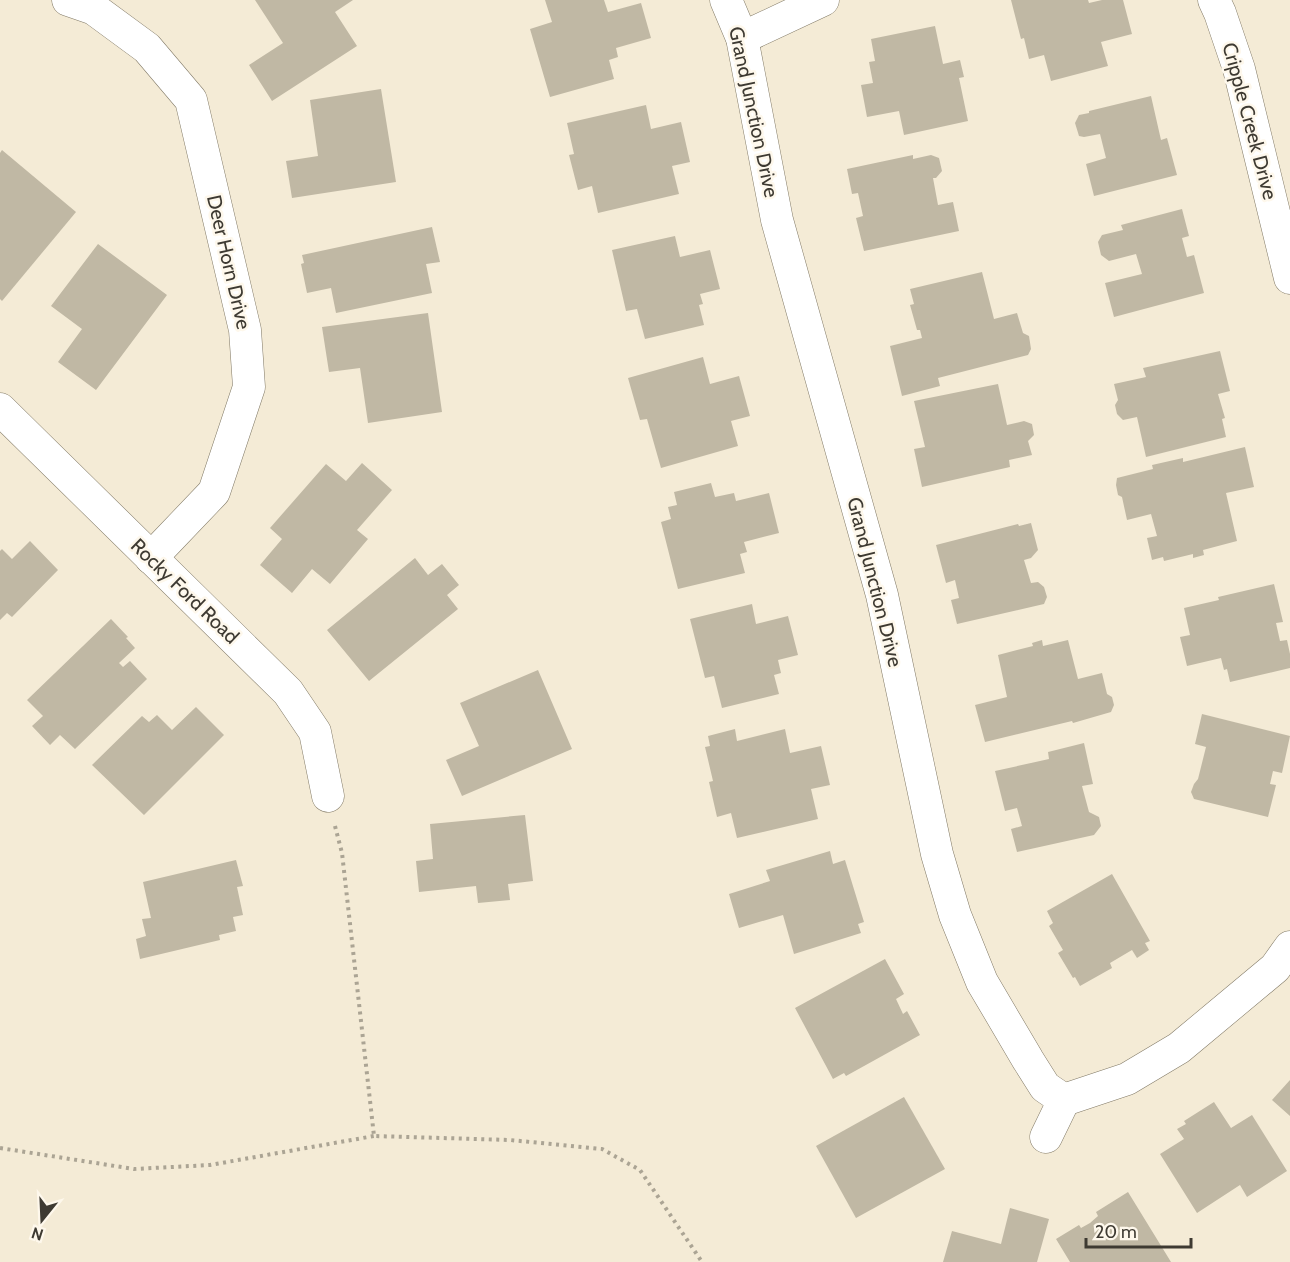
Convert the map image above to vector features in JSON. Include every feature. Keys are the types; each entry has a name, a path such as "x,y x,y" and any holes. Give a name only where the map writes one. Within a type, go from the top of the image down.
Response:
{"street":[{"name":"Deer Horn Drive","path":"68,0 94,9 147,48 191,100 245,330 249,387 214,492 151,558"},
{"name":"Grand Junction Drive","path":"726,0 742,38 777,220 882,595 938,854 955,915 982,982 1045,1087 1064,1100"},
{"path":"742,38 823,0"},
{"name":"Cripple Creek Drive","path":"1214,0 1239,69 1290,278"},
{"name":"Rocky Ford Road","path":"0,409 288,693 315,732 328,796"},
{"path":"1046,1137 1064,1100 1127,1079 1179,1048 1275,968 1290,947"}],"path":[{"path":"328,796 342,853 374,1136"},
{"path":"0,1148 134,1169 210,1165 374,1136 510,1140 602,1149 640,1170 702,1262"}],"building":[{"path":"255,0 353,0 335,12 357,46 272,101 249,65 283,43"},
{"path":"545,0 604,0 608,12 641,3 651,38 616,48 618,57 609,60 614,79 550,97 530,29 552,22"},
{"path":"1011,0 1088,0 1089,3 1102,0 1123,0 1132,34 1101,42 1108,66 1051,81 1044,55 1029,59 1024,38 1021,39"},
{"path":"935,26 943,64 960,60 964,77 959,78 968,121 904,135 899,111 867,117 861,85 873,83 869,62 875,61 871,39"},
{"path":"381,89 396,182 292,198 286,161 318,156 310,100"},
{"path":"1151,96 1161,140 1167,138 1177,175 1094,196 1086,164 1106,158 1100,134 1079,136 1075,123 1079,115"},
{"path":"646,105 651,129 681,122 690,162 672,166 679,194 598,213 592,186 578,190 569,155 574,154 567,123"},
{"path":"2,150 76,212 2,301 0,299 0,153"},
{"path":"913,155 913,159 931,155 939,158 942,171 936,178 933,178 938,205 953,202 959,231 864,251 856,218 863,216 858,193 852,194 847,169"},
{"path":"1182,209 1189,236 1182,238 1187,257 1194,255 1204,293 1114,317 1105,283 1142,274 1136,254 1109,261 1101,255 1098,242 1102,235 1123,230 1121,225"},
{"path":"432,227 440,262 426,264 432,293 336,313 331,288 307,293 301,264 304,263 302,255"},
{"path":"675,236 680,257 710,250 720,289 700,294 703,304 699,305 704,325 645,339 637,309 626,311 612,250"},
{"path":"98,244 167,295 96,390 58,362 82,329 51,306"},
{"path":"982,272 994,319 1017,313 1023,333 1029,336 1031,349 1028,355 938,378 940,386 902,396 890,346 922,338 920,330 917,330 910,305 914,304 910,289"},
{"path":"428,313 442,412 368,423 360,368 329,372 322,327"},
{"path":"1220,351 1230,391 1218,394 1225,418 1222,419 1226,437 1146,457 1137,417 1123,420 1117,414 1115,405 1118,400 1114,384 1146,377 1143,368"},
{"path":"703,357 710,384 739,376 750,416 731,421 738,446 661,468 647,419 640,420 628,378"},
{"path":"998,384 1007,425 1024,421 1032,424 1034,435 1028,441 1032,455 1009,460 1010,467 922,487 914,449 925,447 914,401"},
{"path":"1245,447 1254,487 1226,493 1237,541 1203,550 1204,555 1193,558 1193,554 1164,561 1163,557 1152,560 1147,538 1157,536 1151,514 1127,520 1122,497 1118,495 1117,478 1153,469 1152,465 1183,458 1183,462"},
{"path":"362,463 392,490 357,530 368,539 330,584 312,569 292,593 260,565 282,539 270,528 326,464 346,481"},
{"path":"711,483 715,497 734,493 736,501 769,493 779,533 744,542 747,552 740,554 745,573 678,589 661,522 671,519 668,507 677,505 674,492"},
{"path":"1031,523 1038,550 1031,558 1024,560 1031,583 1038,582 1044,587 1047,597 1044,604 957,624 951,600 959,598 955,580 946,583 936,545 1018,524 1019,526"},
{"path":"30,541 58,570 12,617 7,613 0,620 0,551 2,549 12,559"},
{"path":"415,558 428,575 442,564 459,585 447,595 458,609 369,681 327,630"},
{"path":"1274,584 1283,622 1276,623 1280,641 1287,640 1290,668 1230,682 1221,658 1187,666 1180,637 1190,635 1184,608 1219,600 1218,597"},
{"path":"752,604 756,624 788,616 798,655 778,660 781,673 774,675 779,694 722,708 714,676 705,678 690,619"},
{"path":"111,619 135,648 119,663 123,667 130,661 147,679 75,749 60,735 50,745 32,726 43,716 27,700"},
{"path":"1042,640 1043,646 1068,640 1078,679 1102,673 1107,694 1112,697 1114,705 1111,712 1073,723 1072,721 985,742 975,705 1007,697 998,655 1033,646 1032,643"},
{"path":"538,670 572,749 462,796 446,760 479,746 460,703"},
{"path":"196,707 224,735 144,815 92,765 142,716 149,722 157,715 172,730"},
{"path":"1202,714 1290,736 1282,773 1273,771 1270,784 1276,785 1268,817 1194,799 1191,792 1198,779 1206,747 1195,744"},
{"path":"735,729 737,741 785,729 790,753 821,746 830,785 811,789 818,819 737,838 731,813 717,817 709,782 713,781 705,747 710,746 708,736"},
{"path":"1084,743 1093,784 1082,786 1089,812 1099,817 1101,826 1094,835 1017,852 1011,829 1022,826 1017,808 1005,811 995,771 1049,759 1048,752"},
{"path":"525,815 533,881 508,884 510,900 478,903 476,886 419,892 416,861 433,859 430,824"},
{"path":"830,851 833,864 845,860 864,922 858,924 861,933 794,954 783,915 739,928 729,894 770,881 766,870"},
{"path":"236,860 243,886 237,887 243,915 233,917 236,931 219,935 220,940 140,959 136,939 146,936 142,919 151,918 143,882"},
{"path":"1112,874 1150,941 1145,943 1149,950 1137,958 1132,950 1110,963 1112,968 1080,986 1058,953 1063,950 1049,926 1053,923 1047,911"},
{"path":"885,959 904,994 896,999 903,1014 907,1011 920,1035 846,1076 844,1073 833,1079 795,1008"},
{"path":"1290,1080 1290,1116 1272,1100"},
{"path":"904,1097 945,1169 856,1218 816,1146"},
{"path":"1214,1102 1231,1128 1252,1115 1287,1171 1247,1197 1240,1185 1197,1213 1160,1154 1184,1139 1177,1129 1186,1124 1184,1121"},
{"path":"1128,1192 1171,1262 1070,1262 1056,1239 1079,1225 1081,1228 1090,1223 1098,1216 1096,1212"},
{"path":"1010,1208 1049,1219 1037,1262 943,1262 952,1231 1001,1244"}]}
